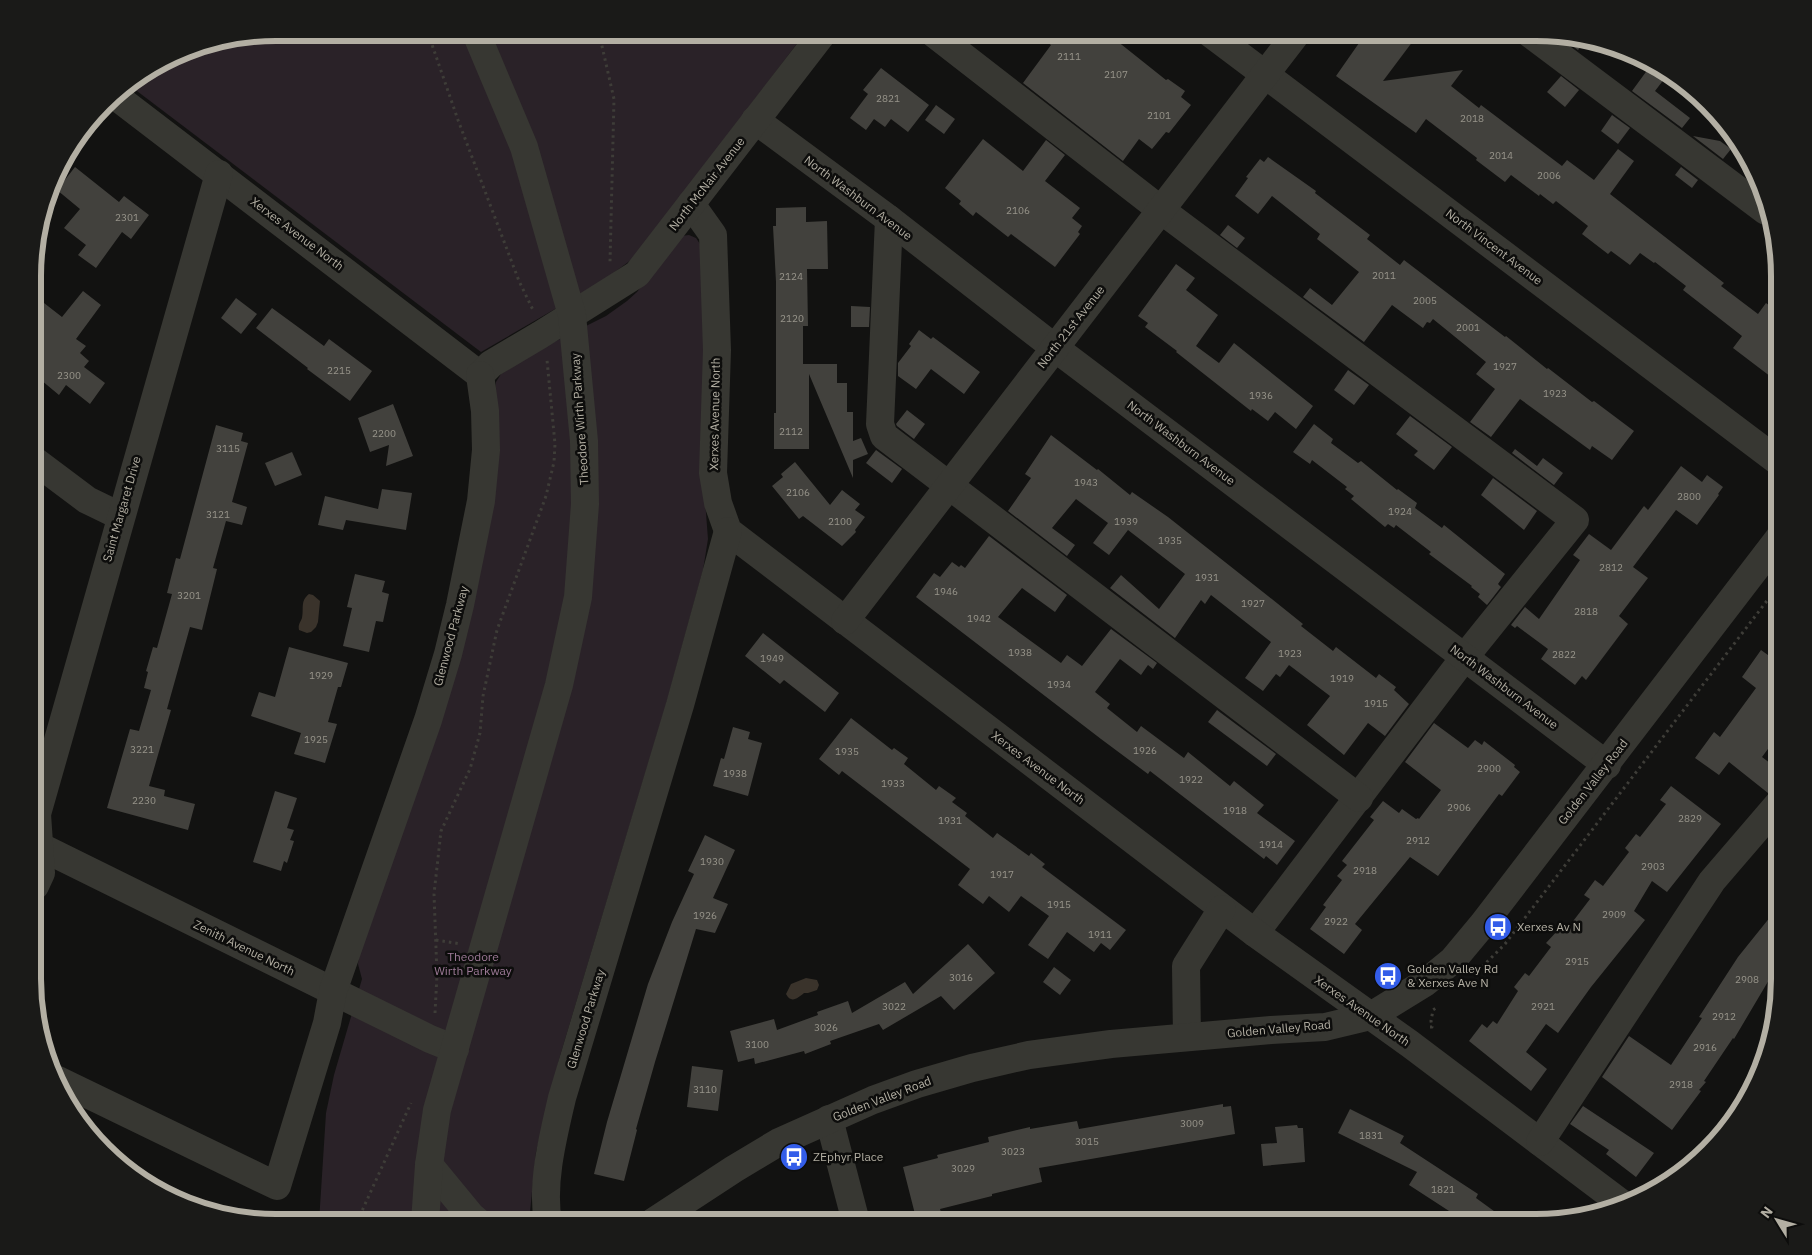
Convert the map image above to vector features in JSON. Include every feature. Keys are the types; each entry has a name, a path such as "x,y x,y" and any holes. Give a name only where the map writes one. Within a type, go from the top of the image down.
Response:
{"street":[{"name":"Theodore Wirth Parkway","path":"426,1214 429,1165 437,1110 549,723 566,658 578,597 582,561 585,495 584,441 572,315 524,147 479,41"},
{"name":"North McNair Avenue","path":"572,315 637,274 817,41"},
{"path":"942,41 1161,210 1575,520 1464,658 1255,933"},
{"name":"North Vincent Avenue","path":"1221,41 1771,456"},
{"name":"North 21st Avenue","path":"845,621 1291,41"},
{"path":"1540,41 1760,207"},
{"name":"Xerxes Avenue North","path":"120,100 480,375"},
{"name":"North Washburn Avenue","path":"756,120 889,219 1055,348 1464,658 1607,764"},
{"name":"Saint Margaret Drive","path":"41,800 120,516 219,174"},
{"name":"Xerxes Avenue North","path":"692,204 713,235 717,350 713,473 718,503 728,531 1222,909 1334,991 1372,1016 1616,1199"},
{"path":"889,219 880,424 884,436 1359,798"},
{"path":"480,375 491,364 572,315"},
{"name":"Glenwood Parkway","path":"65,1084 277,1186 330,1015 333,991 428,720 448,654 481,502 486,450 485,411 480,375"},
{"path":"41,466 88,500 120,516"},
{"name":"Glenwood Parkway","path":"546,1214 545,1207 551,1147 562,1098 680,705 728,531"},
{"name":"Golden Valley Road","path":"665,1214 779,1142 873,1100 916,1084 972,1068 1019,1057 1111,1044 1325,1027 1372,1016 1426,982 1453,960 1607,764 1771,549"},
{"path":"1540,1142 1712,882 1746,839 1771,812"},
{"name":"Zenith Avenue North","path":"41,847 455,1050"},
{"path":"1187,1037 1186,966 1222,909"},
{"path":"829,1119 854,1214"},
{"path":"429,1165 469,1214"}],"path":[{"path":"601,41 614,99 610,261 604,295"},
{"path":"1477,972 1505,944 1771,595"},
{"path":"1429,1027 1432,1027 1433,1010 1440,1004"}],"green space":[{"path":"276,41 799,41 635,257 600,283 481,352 134,89 158,73 186,59 215,49 245,43"},
{"name":"Theodore Wirth Parkway","path":"689,235 696,238 700,244 706,351 704,487 708,539 703,570 666,705 560,1056 536,1152 530,1214 320,1214 326,1113 334,1075 362,979 358,964 359,955 442,718 496,382 501,374 540,349 606,316 627,301 637,292 681,236"}],"shaded area":[{"path":"309,594 320,601 316,627 307,633 299,630 299,624 302,618 303,602"},
{"path":"806,978 817,980 819,985 817,990 804,993 795,999 790,999 786,994 791,984"}],"building":[{"path":"1046,41 1117,41 1166,80 1168,79 1185,91 1181,97 1191,105 1169,133 1166,132 1152,149 1139,139 1123,161 1023,83 1051,45"},
{"path":"1360,41 1413,41 1383,81 1463,70 1451,86 1479,108 1481,105 1562,166 1567,160 1594,180 1618,149 1634,161 1610,194 1724,283 1721,286 1758,314 1766,303 1771,307 1771,377 1733,348 1742,336 1683,290 1686,286 1655,262 1640,253 1630,265 1611,251 1608,254 1582,234 1588,226 1556,201 1553,204 1540,194 1539,196 1511,175 1505,182 1426,119 1416,133 1336,76"},
{"path":"1569,43 1581,46 1578,50"},
{"path":"881,68 929,105 908,132 891,119 885,127 874,119 866,130 850,118 868,94 863,90"},
{"path":"1648,69 1664,79 1655,91 1690,118 1682,128 1632,91"},
{"path":"1561,76 1579,90 1565,107 1547,92"},
{"path":"936,105 955,119 944,134 925,120"},
{"path":"1612,115 1630,128 1618,144 1601,131"},
{"path":"1693,136 1720,141 1731,149 1723,159"},
{"path":"983,139 1023,171 1046,140 1065,155 1045,181 1080,208 1072,218 1082,226 1078,232 1080,234 1055,267 1011,234 1008,237 976,212 973,216 959,204 961,201 945,188"},
{"path":"1268,157 1316,191 1315,193 1370,235 1367,239 1400,265 1404,260 1547,369 1634,431 1612,460 1592,446 1590,450 1520,399 1491,437 1470,422 1495,389 1476,374 1486,362 1433,319 1430,323 1427,322 1423,328 1392,305 1364,342 1303,297 1310,288 1332,305 1359,272 1317,239 1320,234 1272,196 1258,214 1235,196 1248,178 1246,177 1260,159 1264,162"},
{"path":"75,167 119,202 124,196 149,215 131,239 122,232 96,268 78,255 86,245 64,228 80,209 57,190"},
{"path":"1681,167 1698,180 1692,188 1675,175"},
{"path":"806,207 806,222 827,221 828,269 807,269 808,326 803,326 803,364 837,364 837,383 847,383 847,412 853,412 853,441 861,438 868,454 853,460 853,478 809,374 809,449 774,449 774,413 776,413 776,282 773,226 776,226 776,208"},
{"path":"1228,225 1245,238 1237,248 1220,235"},
{"path":"1176,264 1195,278 1186,290 1218,315 1196,346 1219,363 1234,343 1313,406 1296,429 1275,412 1268,421 1252,409 1251,411 1145,327 1148,323 1138,316"},
{"path":"83,291 101,305 76,339 86,346 80,353 89,361 84,367 105,383 90,404 66,385 59,395 41,380 41,301 62,317"},
{"path":"236,298 257,314 241,334 221,318"},
{"path":"851,306 870,307 869,327 851,327"},
{"path":"272,308 324,346 329,339 372,371 350,401 256,328"},
{"path":"919,330 931,339 933,337 980,372 964,394 931,369 916,389 898,376 898,363 911,346 909,344"},
{"path":"1348,370 1369,385 1354,405 1334,390"},
{"path":"393,404 413,456 386,466 389,445 370,452 358,418"},
{"path":"907,410 925,424 914,439 896,424"},
{"path":"1410,416 1452,447 1434,470 1414,455 1418,451 1396,434"},
{"path":"1314,424 1333,439 1331,443 1358,463 1361,461 1397,490 1417,503 1415,508 1442,528 1444,525 1505,574 1498,584 1501,587 1487,605 1478,597 1480,594 1472,586 1429,554 1431,552 1396,525 1394,528 1388,524 1385,527 1351,499 1354,496 1345,489 1347,487 1312,460 1310,464 1293,452"},
{"path":"216,425 243,433 241,441 248,443 232,502 247,507 242,525 226,521 213,568 217,569 202,630 190,627 167,709 171,710 149,786 165,790 164,796 195,804 188,830 107,808 130,729 139,731 151,690 144,688 148,672 146,671 153,647 157,648 172,594 167,593 176,558 180,559"},
{"path":"1051,435 1130,495 1132,492 1168,517 1303,624 1301,626 1333,651 1336,647 1376,678 1379,674 1396,687 1394,690 1409,704 1385,736 1368,723 1344,755 1307,725 1330,696 1289,665 1280,677 1276,674 1263,691 1245,678 1271,642 1211,595 1205,604 1201,600 1175,638 1110,588 1121,575 1159,609 1185,574 1128,530 1109,555 1093,543 1108,523 1076,499 1052,528 1075,545 1067,556 1008,511 1031,478 1025,474"},
{"path":"1515,449 1537,466 1543,458 1563,473 1554,485 1512,453"},
{"path":"876,450 902,469 892,483 866,463"},
{"path":"292,452 302,475 275,486 265,463"},
{"path":"795,462 830,505 842,490 860,504 855,510 865,517 855,530 856,532 842,546 803,516 799,519 772,486 783,477 781,474"},
{"path":"1681,466 1702,482 1707,475 1723,487 1697,525 1676,510 1633,567 1648,578 1619,616 1628,624 1586,680 1582,676 1575,685 1541,659 1548,649 1517,626 1515,628 1511,625 1525,607 1539,619 1580,560 1573,555 1589,534 1611,550 1644,506 1648,510"},
{"path":"1493,478 1537,511 1524,530 1481,495"},
{"path":"382,489 412,493 406,530 346,520 343,530 318,525 325,496 378,509"},
{"path":"989,536 1067,595 1055,612 1022,588 998,617 1061,663 1067,655 1082,666 1111,629 1157,663 1153,669 1148,665 1141,675 1120,659 1095,692 1110,704 1107,708 1137,732 1141,726 1184,758 1188,752 1230,786 1234,781 1264,805 1257,813 1295,841 1277,865 1266,856 1264,859 1150,771 1148,774 916,597 934,573 940,577 952,562 959,567 961,565 965,568"},
{"path":"355,574 385,581 382,592 389,594 383,622 376,621 369,652 343,646 352,608 347,607"},
{"path":"763,633 839,693 825,712 784,680 780,684 745,656"},
{"path":"289,647 348,663 341,687 338,687 328,722 337,724 325,763 294,754 301,733 251,716 259,692 275,697"},
{"path":"1761,650 1771,657 1771,745 1762,757 1771,764 1771,790 1768,793 1729,762 1719,775 1695,758 1714,732 1720,737 1756,688 1742,677"},
{"path":"1217,710 1276,754 1267,766 1208,722"},
{"path":"851,718 892,750 894,748 908,758 904,764 936,790 939,786 956,798 952,802 967,813 965,816 993,838 997,833 1029,856 1031,853 1045,864 1042,867 1126,930 1110,950 1101,943 1094,952 1067,932 1048,959 1028,945 1049,916 1021,896 1009,912 989,896 983,904 958,885 970,869 842,771 839,775 819,759"},
{"path":"1434,723 1468,748 1475,740 1482,745 1484,741 1515,765 1514,767 1520,772 1502,796 1499,794 1438,876 1410,857 1355,924 1362,930 1344,954 1310,929 1326,907 1323,905 1342,880 1337,876 1347,865 1342,861 1374,820 1370,817 1383,801 1399,813 1402,809 1416,819 1419,819 1441,790 1405,762"},
{"path":"733,727 750,732 748,739 762,743 748,796 713,786 721,758 724,759"},
{"path":"1671,786 1721,824 1667,892 1652,881 1634,911 1645,920 1591,987 1558,1033 1546,1024 1526,1052 1547,1069 1531,1091 1469,1041 1482,1024 1487,1028 1493,1021 1497,1024 1518,991 1514,987 1525,973 1529,976 1551,947 1546,943 1559,929 1564,933 1590,899 1584,895 1595,880 1603,886 1629,852 1625,848 1636,834 1640,837 1666,804 1660,800"},
{"path":"275,791 297,798 287,828 294,830 290,840 294,841 287,863 284,861 281,871 253,862"},
{"path":"705,835 735,850 713,898 728,904 715,933 696,929 655,1062 624,1181 594,1174 607,1122 648,984 672,922 694,874 688,871"},
{"path":"1771,916 1771,977 1734,1039 1704,1081 1706,1082 1699,1090 1701,1091 1672,1130 1602,1077 1629,1036 1671,1065 1702,1018 1699,1017 1738,957"},
{"path":"968,944 995,973 954,1010 941,996 883,1030 879,1024 830,1041 831,1044 805,1054 804,1051 755,1064 754,1058 738,1062 730,1031 774,1019 777,1030 818,1015 817,1012 848,1001 852,1013 905,982 913,994"},
{"path":"1054,967 1071,980 1060,995 1043,982"},
{"path":"692,1066 723,1070 718,1111 687,1107"},
{"path":"1223,1104 1223,1107 1231,1106 1235,1134 1039,1168 1042,1182 940,1209 942,1214 915,1214 903,1167 938,1158 937,1155 989,1142 988,1137 1030,1127 1030,1129 1077,1121 1079,1129"},
{"path":"1583,1106 1654,1153 1636,1177 1606,1154 1609,1150 1570,1124"},
{"path":"1350,1109 1404,1136 1400,1143 1478,1194 1476,1198 1498,1214 1454,1214 1409,1185 1417,1172 1338,1133"},
{"path":"1297,1125 1298,1128 1303,1128 1305,1162 1263,1166 1261,1144 1277,1143 1275,1127"}],"place":[{"name":"Xerxes Av N","path":"1498,927"},
{"name":"Golden Valley Rd & Xerxes Ave N","path":"1388,976"},
{"name":"ZEphyr Place","path":"794,1157"}]}
